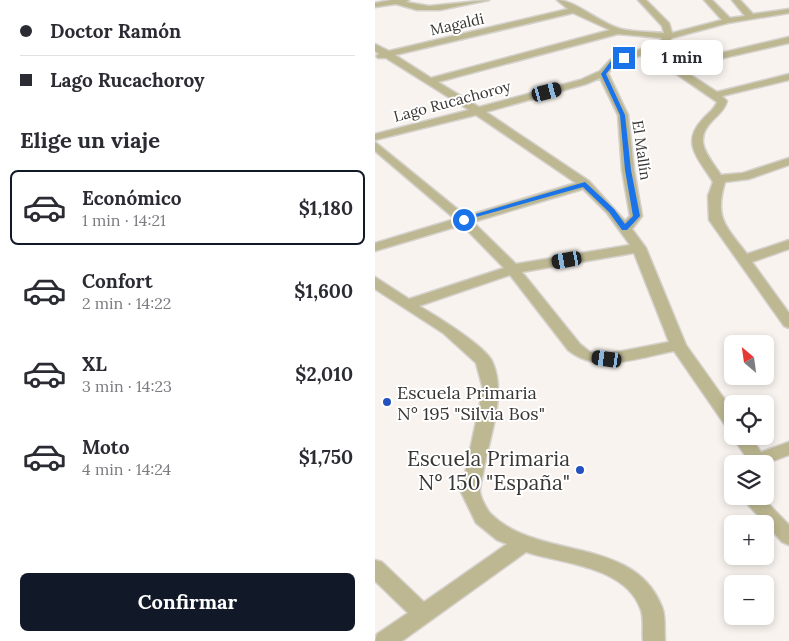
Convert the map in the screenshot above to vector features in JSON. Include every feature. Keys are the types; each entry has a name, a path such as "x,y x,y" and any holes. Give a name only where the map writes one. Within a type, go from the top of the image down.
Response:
{"street":[{"path":"375,5 400,1 412,9 452,7 484,0"},
{"path":"561,0 574,10 619,30 669,36 666,25 641,0"},
{"path":"708,0 728,21"},
{"path":"736,0 751,17"},
{"name":"Magaldi","path":"381,56 574,10"},
{"name":"Lago Rucachoroy","path":"375,137 427,125 583,82 603,74 613,62 661,45 669,36 728,21 789,11"},
{"path":"429,81 619,30"},
{"path":"672,67 789,40"},
{"path":"375,47 381,56 429,81 476,110 585,184 611,210 639,248 678,345 724,411"},
{"path":"652,48 672,67 715,94 722,101 721,107 701,125 695,135 695,143 719,182 714,196 715,220 789,323"},
{"name":"El Mallín","path":"603,74 623,115 628,170 635,199 636,216 625,229"},
{"path":"715,94 789,77"},
{"path":"375,145 464,220 513,269 574,347 585,356 607,359 678,345"},
{"path":"717,179 745,176 789,161"},
{"path":"375,247 585,184"},
{"path":"744,260 789,244"},
{"path":"407,305 513,269 639,248"},
{"path":"375,281 407,305 448,330 484,362 491,389 470,492 475,509 489,525 522,544 612,567 637,584 651,607 654,641"},
{"path":"772,455 789,448"},
{"path":"758,505 789,537"},
{"path":"385,641 522,544"},
{"path":"375,568 423,614"}],"place":[{"name":"Escuela Primaria N° 195 \"Silvia Bos\"","path":"387,402"},
{"name":"Escuela Primaria N° 150 \"España\"","path":"580,470"}],"route":[{"path":"464,220 585,184 611,210 625,229 636,216 635,199 628,170 623,115 603,74 613,62 624,58"}]}
